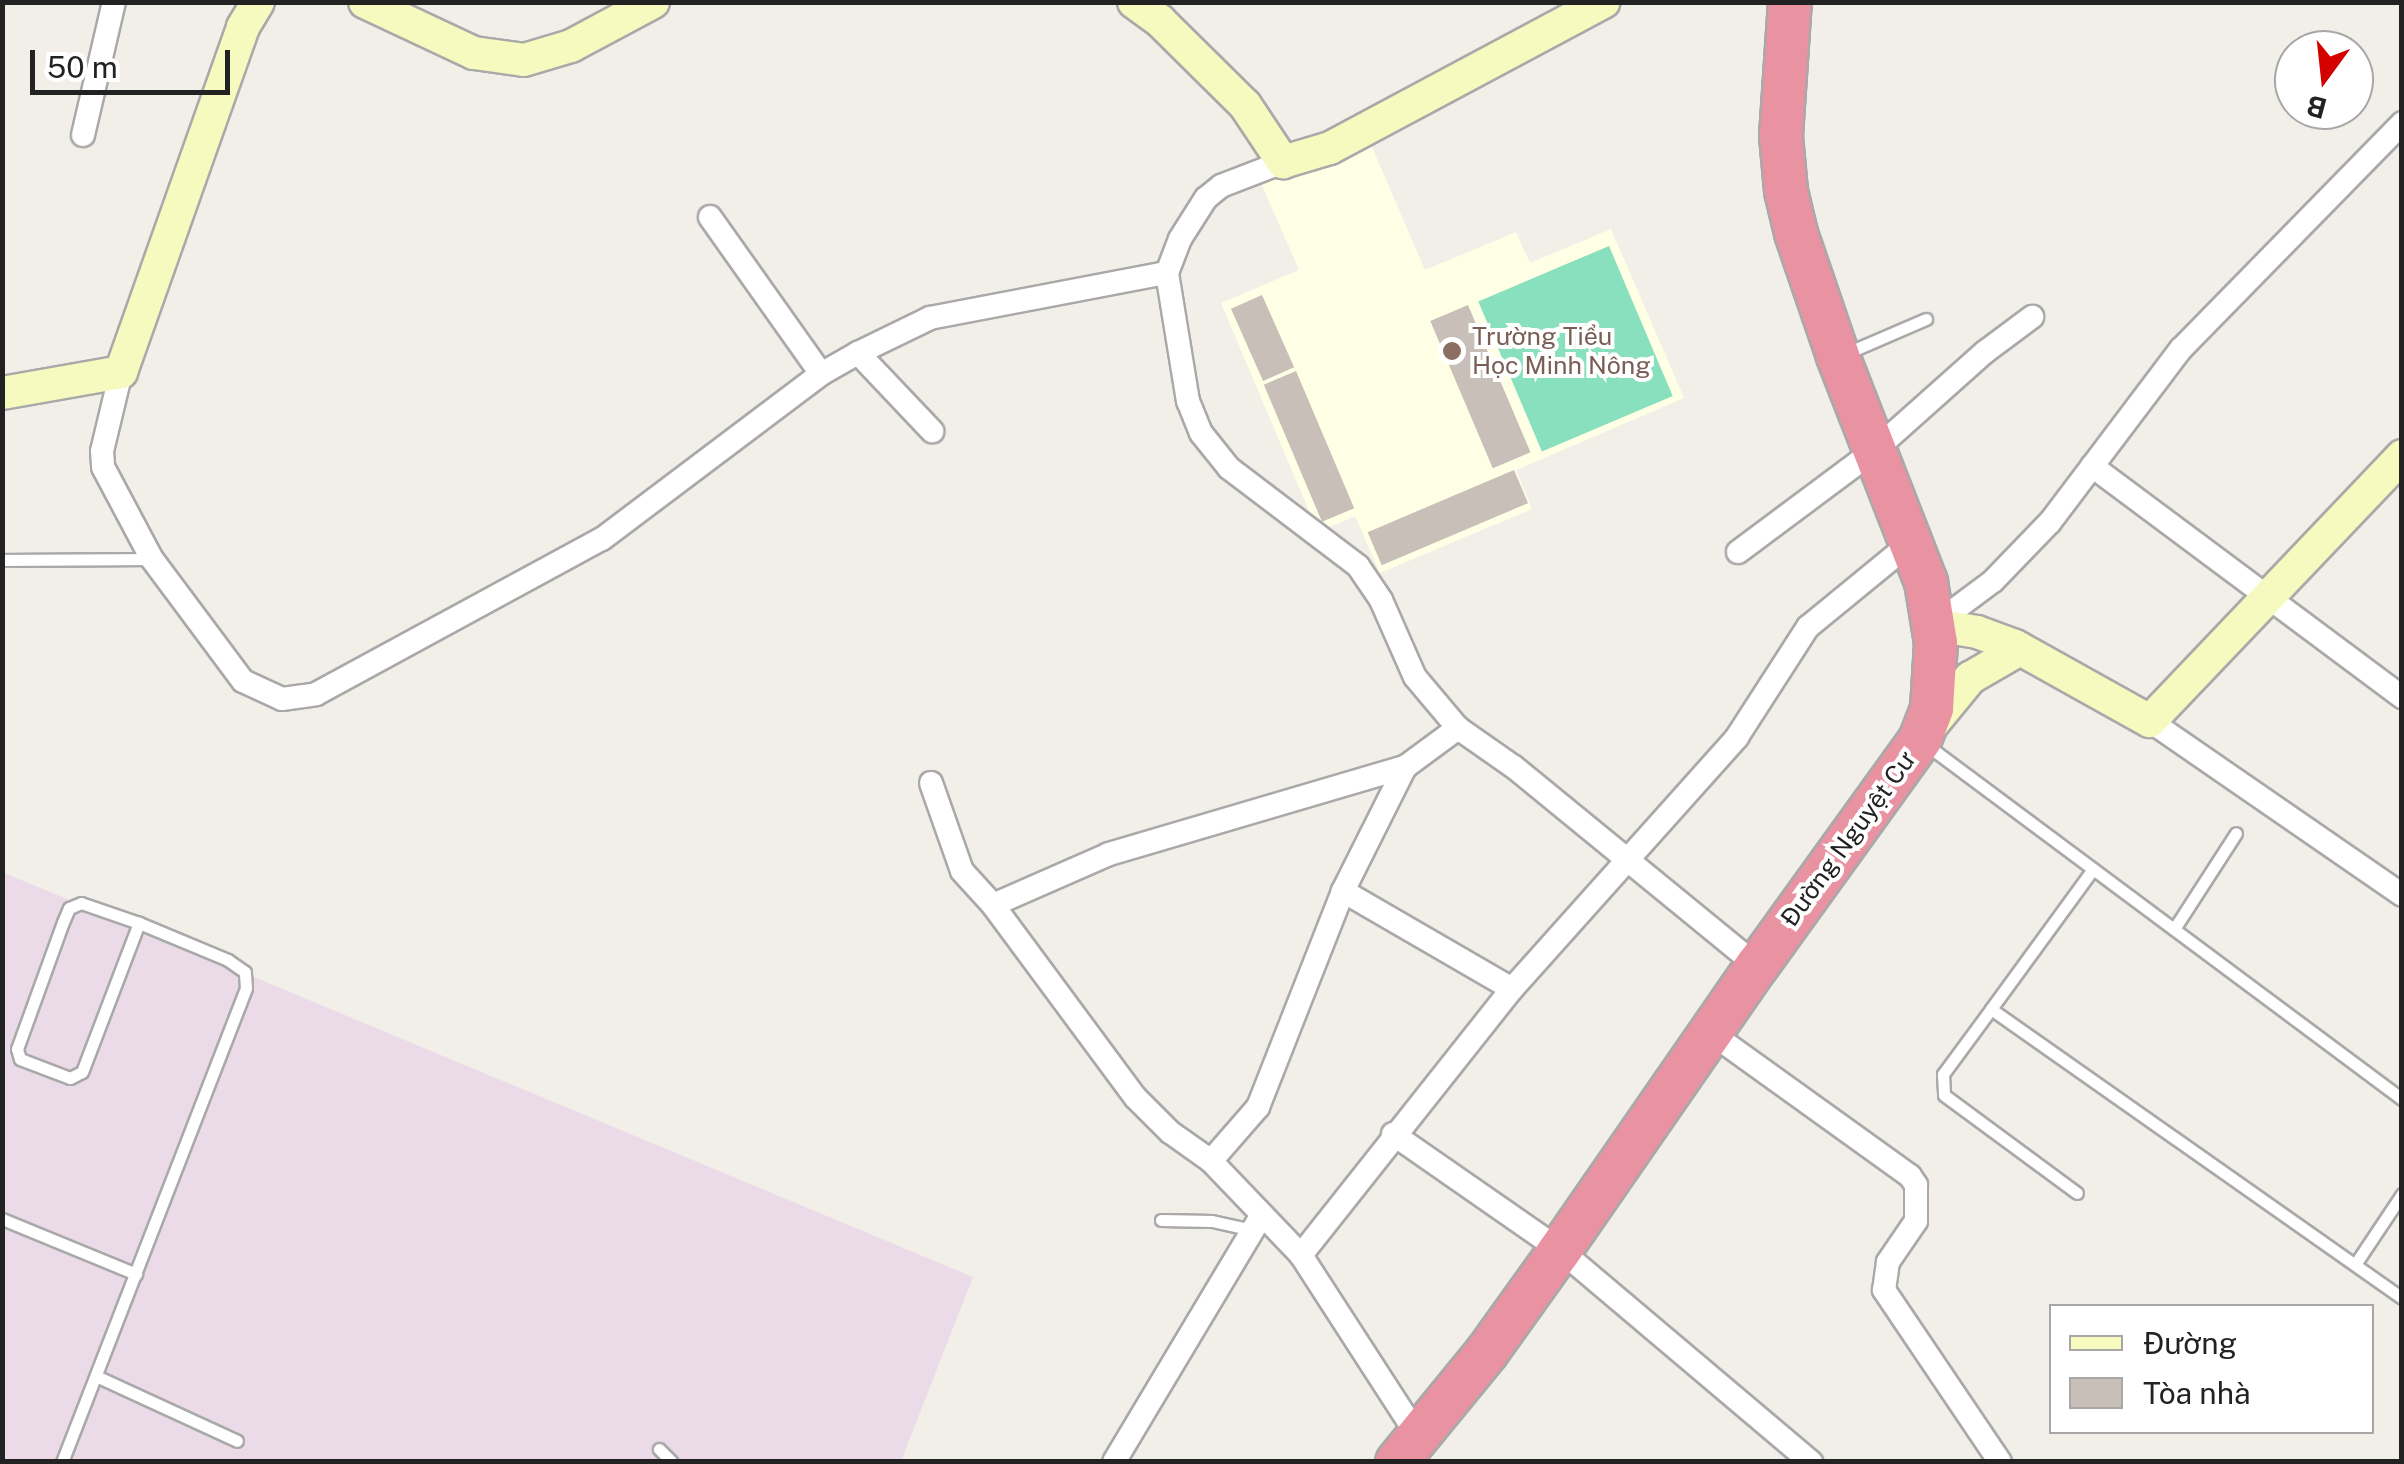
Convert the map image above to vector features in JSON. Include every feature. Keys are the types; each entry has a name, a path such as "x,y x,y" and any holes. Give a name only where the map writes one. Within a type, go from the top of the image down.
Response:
{"highway":[{"name":"Đường Nguyệt Cư","path":"1408,1449 1487,1352 1756,966 1920,740 1935,695 1934,624 1913,541 1838,356 1796,234 1786,190 1780,136 1790,2"}],"street":[{"path":"83,136 114,2"},
{"path":"258,2 242,27 122,372 102,451 104,467 152,558 243,682 282,699 316,694 602,539 821,374 858,352 930,318 1167,273"},
{"path":"365,2 474,53 524,60 571,46 653,2"},
{"path":"1134,2 1160,20 1245,105 1282,162"},
{"path":"1603,2 1330,148 1221,186 1206,198 1180,239 1167,273 1188,400 1201,433 1229,468 1358,566 1382,600 1415,676 1458,728 1756,966"},
{"path":"1934,624 1993,582 2050,522 2181,349 2402,123"},
{"path":"710,216 821,374"},
{"path":"1738,552 1876,449 1985,352 2032,317"},
{"path":"858,352 932,431"},
{"path":"2,393 122,372"},
{"path":"2150,721 2402,456"},
{"path":"2092,466 2402,698"},
{"path":"1301,1255 1512,990 1737,737 1808,626 1913,541"},
{"path":"1934,624 1977,632 2020,649 2150,721 2402,894"},
{"path":"1920,740 1970,678 2020,649"},
{"path":"992,905 1109,854 1405,768 1458,728"},
{"path":"1211,1161 1258,1107 1344,891 1405,768"},
{"path":"931,783 962,871 992,905 1135,1097 1170,1132 1211,1161 1257,1223 1301,1255 1408,1449"},
{"path":"1344,891 1512,990"},
{"path":"1711,1033 1910,1176 1916,1185 1916,1221 1888,1262 1884,1290 2000,1462"},
{"path":"1394,1134 1560,1250 1812,1462"},
{"path":"1114,1462 1257,1223"}],"lane":[{"path":"1838,356 1926,319"},
{"path":"2,560 152,558"},
{"path":"1920,740 2402,1099"},
{"path":"2174,929 2236,833"},
{"path":"2077,1194 1944,1096 1942,1074 2094,870"},
{"path":"62,1462 246,988 245,972 228,960 139,923 81,903 69,908 18,1049 20,1060 70,1078 82,1072 139,923"},
{"path":"1991,1009 2402,1298"},
{"path":"2356,1262 2402,1194"},
{"path":"2,1219 136,1274"},
{"path":"1161,1220 1257,1223"},
{"path":"96,1376 237,1441"},
{"path":"660,1450 672,1462"}],"shaded area":[{"name":"Trường Tiểu Học Minh Nông","path":"1368,138 1425,270 1516,232 1530,263 1611,229 1684,398 1516,470 1532,509 1380,573 1355,516 1318,532 1221,303 1299,270 1261,183"},
{"path":"2,872 973,1277 901,1461 3,1461"}],"green space":[{"path":"1609,246 1673,396 1542,452 1478,301"}],"building":[{"path":"1262,295 1294,367 1263,381 1231,309"},
{"path":"1468,305 1531,452 1493,468 1430,321"},
{"path":"1296,371 1354,508 1322,522 1264,385"},
{"path":"1514,470 1528,503 1382,565 1368,532"}],"place":[{"name":"Trường Tiểu Học Minh Nông","path":"1452,351"}]}
